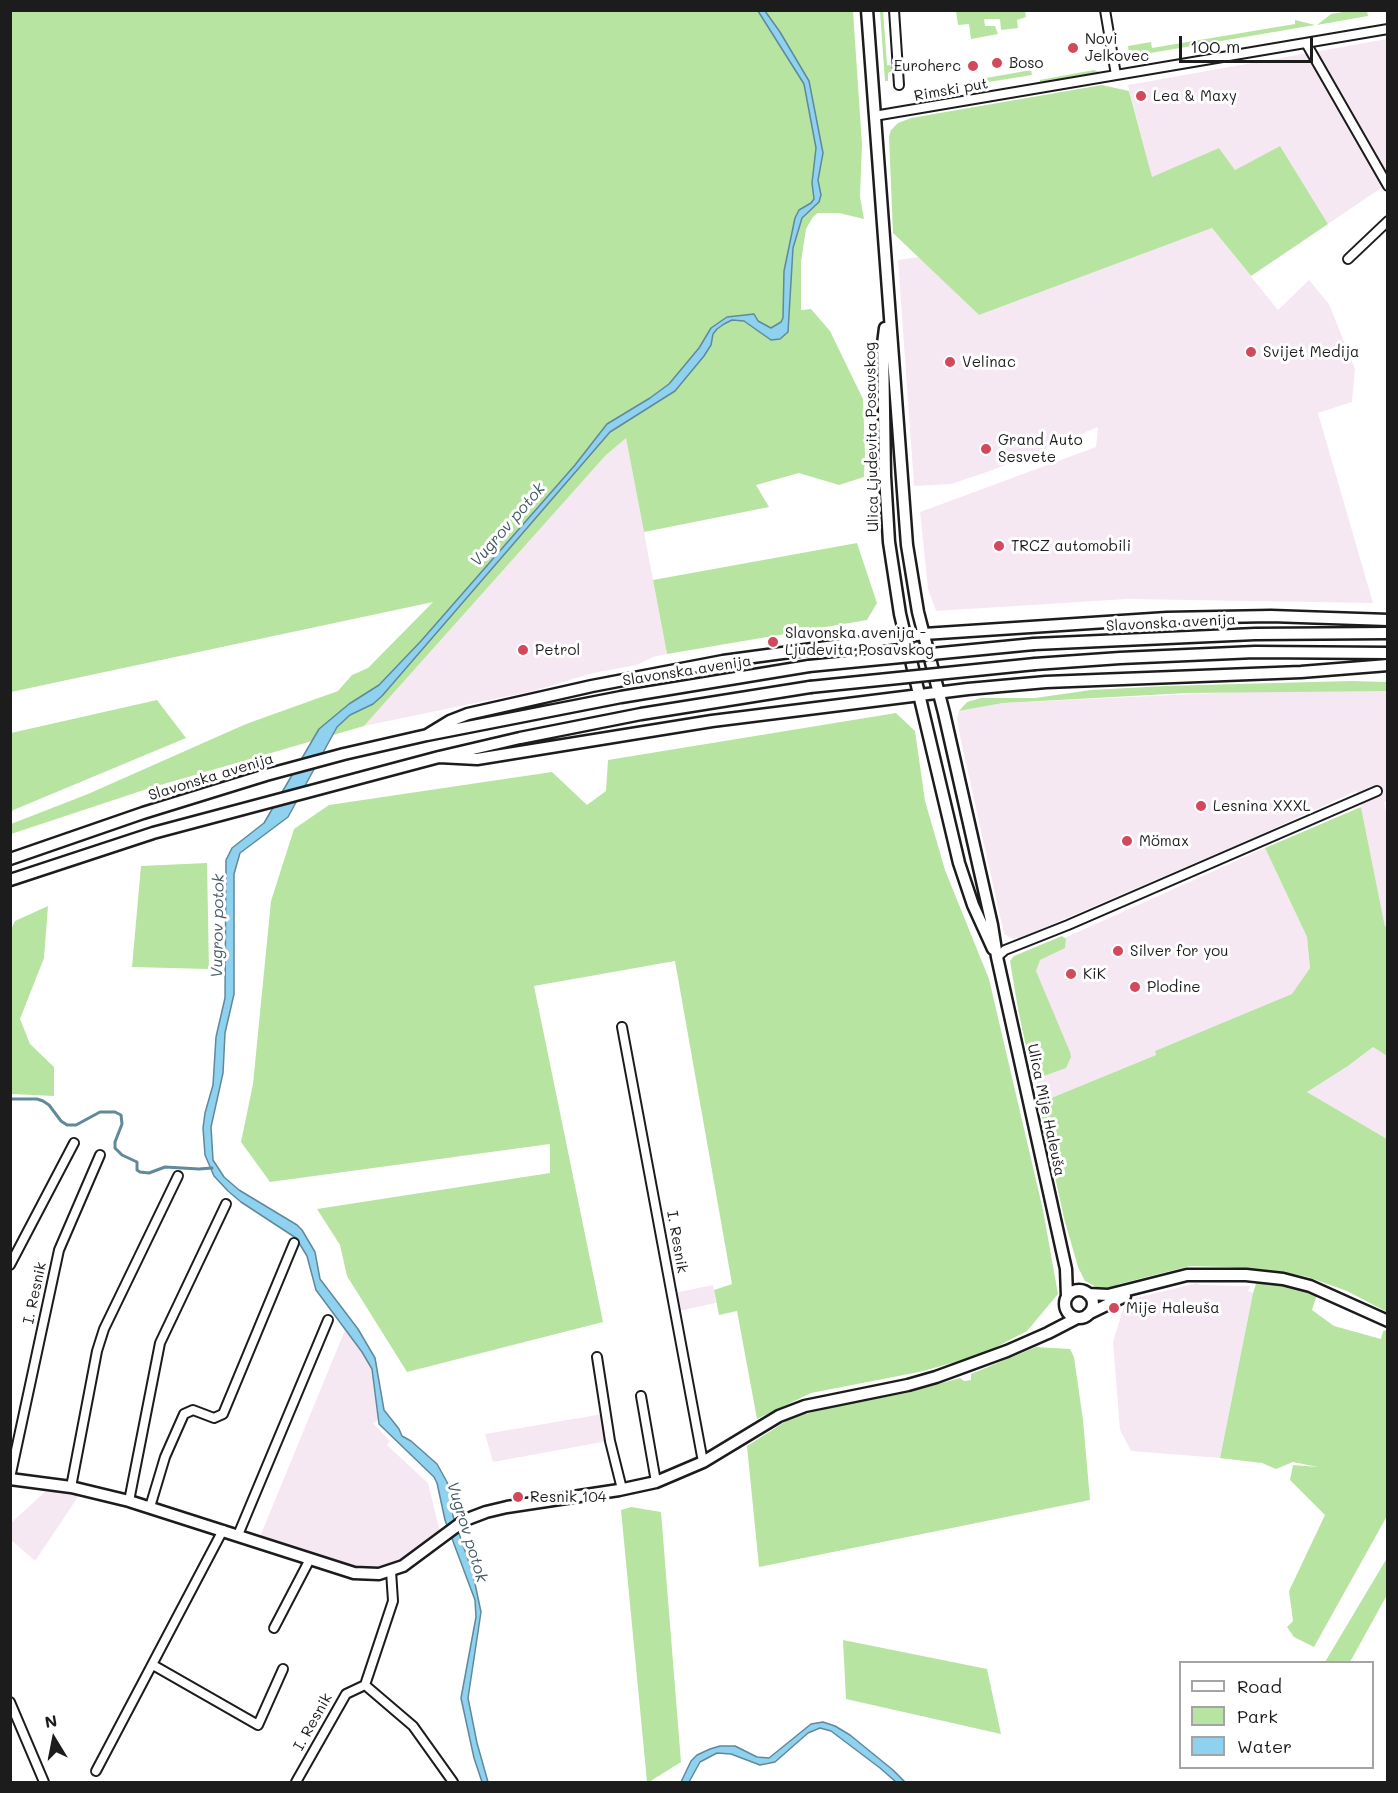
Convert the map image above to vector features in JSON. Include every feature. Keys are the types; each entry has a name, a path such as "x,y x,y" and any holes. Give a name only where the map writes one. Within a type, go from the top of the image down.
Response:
{"main road":[{"name":"Ulica Ljudevita Posavskog","path":"867,10 907,545 938,692"},
{"name":"Ulica Ljudevita Posavskog","path":"888,307 883,344 885,476 889,542 905,637 920,694"},
{"path":"427,735 450,721 468,714 592,686 723,661 924,634 1167,618 1271,616 1388,620"},
{"name":"Slavonska avenija","path":"10,859 143,813 266,775 344,754 427,735 621,697 808,666 1034,644 1255,634 1388,633"},
{"path":"10,880 153,833 306,792 439,757 619,718 810,687 1035,664 1255,652 1388,653"},
{"path":"439,757 477,759 712,721 938,692 1046,682 1301,672 1388,666"},
{"name":"Ulica Mije Haleuša","path":"938,692 992,925 997,957 1066,1269 1066,1301"},
{"name":"Ulica Mije Haleuša","path":"920,694 963,877 982,927 997,957"},
{"name":"Ulica Mije Haleuša","path":"1066,1269 1086,1293"},
{"path":"1141,1286 1088,1314 1077,1318 1069,1314 1066,1301 1075,1291 1108,1295 1141,1286 1172,1278 1210,1274 1283,1280 1320,1290 1388,1321"},
{"path":"1086,1293 1092,1302 1088,1314"},
{"name":"I. Resnik","path":"1030,1341 1053,1323 1066,1301"},
{"name":"I. Resnik","path":"10,1479 71,1487 129,1501 354,1573 370,1575 403,1566 465,1520 507,1507 656,1482 703,1462 779,1416 805,1406 936,1377 1030,1341 1077,1318"}],"street":[{"path":"894,10 899,85"},
{"path":"1105,10 1116,75"},
{"name":"Rimski put","path":"874,116 1388,29"},
{"path":"1305,43 1388,186"},
{"path":"1348,259 1388,222"},
{"path":"997,957 1005,950 1377,791"},
{"name":"I. Resnik","path":"622,1027 703,1462"},
{"path":"10,1264 74,1143"},
{"name":"I. Resnik","path":"10,1479 59,1251 100,1155"},
{"path":"71,1487 100,1340 178,1176"},
{"path":"129,1501 160,1343 226,1204"},
{"path":"150,1507 165,1458 184,1414 193,1410 214,1418 223,1414 294,1243"},
{"path":"238,1535 328,1320"},
{"path":"597,1357 610,1441 622,1489"},
{"path":"641,1396 656,1482"},
{"path":"96,1772 223,1530"},
{"path":"274,1628 310,1559"},
{"path":"391,1571 393,1600 365,1685 413,1726 453,1782"},
{"path":"153,1665 258,1725 283,1669"},
{"name":"I. Resnik","path":"296,1782 346,1694 365,1685"},
{"path":"10,1702 45,1782"}],"shaded area":[{"path":"1387,39 1387,190 1384,186 1328,224 1280,146 1235,170 1219,148 1152,178 1128,85"},
{"path":"1212,228 1278,310 1309,280 1329,304 1355,369 1352,402 1318,413 1373,603 1127,599 936,611 928,589 920,512 1096,447 1098,427 990,471 951,484 914,486 898,260 919,257 979,315"},
{"path":"626,437 667,654 653,657 637,665 593,673 533,691 364,726 606,455"},
{"path":"1258,691 1387,691 1388,801 1384,802 1388,822 1387,925 1385,928 1356,791 1251,839 1020,938 1011,938 1004,934 960,736 957,718 959,711 1003,703"},
{"path":"1265,848 1307,937 1310,968 1292,995 1155,1051 1156,1055 1039,1103 1013,961"},
{"path":"1373,1047 1387,1056 1387,1139 1307,1092"},
{"path":"1197,1283 1200,1285 1250,1286 1248,1291 1253,1293 1220,1458 1131,1451 1120,1430 1113,1342 1124,1306 1136,1298"},
{"path":"713,1285 716,1303 678,1311 674,1293"},
{"path":"345,1330 372,1369 378,1420 373,1423 390,1441 387,1445 428,1483 440,1532 397,1565 385,1569 360,1569 336,1564 259,1539"},
{"path":"603,1414 608,1441 493,1462 485,1434"},
{"path":"47,1490 78,1495 78,1497 35,1561 11,1540 11,1523"}],"green space":[{"path":"10,11 853,11 862,144 860,197 864,219 839,213 818,213 813,217 806,229 801,262 801,310 811,309 830,331 863,399 864,477 839,485 799,473 756,485 769,507 644,532 626,438 606,455 364,726 150,788 11,834 11,824 88,794 246,724 338,691 352,675 368,668 433,602 11,692"},
{"path":"880,11 883,11 887,65 894,66 888,73 888,81 885,81"},
{"path":"956,11 1025,11 1026,17 1017,20 1018,28 1001,30 1000,19 984,19 985,26 995,26 998,34 971,39 969,24 958,25"},
{"path":"1367,11 1368,16 1317,25 1331,14"},
{"path":"1295,20 1315,25 1133,56 1129,54 1128,46 1151,42 1152,48 1295,24"},
{"path":"1031,70 1032,75 970,85 969,81"},
{"path":"1094,70 1099,72 1040,82 1040,80"},
{"path":"1102,85 1129,91 1152,177 1219,148 1235,170 1280,146 1328,224 1251,276 1212,228 979,315 893,233 889,137 891,130 898,123 911,118"},
{"path":"857,543 877,603 867,620 667,654 653,580"},
{"path":"1387,682 1387,691 1187,693 1003,703 959,711 967,702 981,698 1035,698 1091,690 1165,686"},
{"path":"157,700 186,738 11,811 11,733"},
{"path":"896,713 915,731 925,801 945,870 989,979 1043,1210 1058,1294 1027,1331 981,1355 919,1372 811,1393 757,1419 737,1311 719,1315 714,1290 732,1284 675,961 534,986 603,1322 407,1372 347,1276 340,1245 317,1209 550,1173 550,1144 270,1182 241,1142 253,1084 271,901 294,829 329,805 552,772 587,805 606,791 608,760"},
{"path":"1361,807 1385,927 1387,925 1387,1056 1373,1047 1307,1092 1387,1139 1387,1312 1347,1291 1308,1277 1288,1273 1190,1266 1119,1284 1109,1289 1096,1287 1085,1281 1078,1267 1064,1218 1039,1103 1156,1055 1155,1051 1292,994 1310,968 1307,937 1265,848"},
{"path":"207,863 209,969 132,967 141,866"},
{"path":"48,906 44,958 20,1019 30,1044 54,1067 54,1096 11,1094 11,930 15,921"},
{"path":"1062,936 1066,939 1065,948 1040,960 1036,971 1071,1057 1066,1068 1041,1077 1032,1074 1010,961 1014,956"},
{"path":"1257,1281 1299,1287 1317,1294 1312,1310 1334,1326 1381,1339 1383,1331 1387,1330 1387,1516 1314,1647 1294,1637 1287,1627 1293,1621 1289,1591 1325,1515 1290,1480 1293,1465 1318,1467 1293,1462 1276,1469 1262,1463 1220,1458"},
{"path":"1036,1347 1070,1349 1074,1357 1083,1420 1090,1500 759,1567 747,1446 791,1418 835,1406 907,1393 960,1378 964,1381 971,1380 971,1374"},
{"path":"631,1507 661,1512 681,1762 649,1782 647,1782 621,1510"},
{"path":"1387,1558 1387,1595 1351,1661 1326,1661"},
{"path":"843,1640 987,1669 1001,1734 846,1699"}],"water":[{"path":"758,11 765,11 809,81 823,153 818,180 821,195 819,202 802,218 793,248 788,332 780,339 771,340 744,321 732,320 724,324 713,334 711,345 704,356 675,391 610,432 382,696 373,704 350,715 337,727 288,817 240,853 234,874 234,994 225,1033 223,1073 211,1127 213,1160 224,1177 239,1190 302,1230 315,1252 320,1279 358,1329 375,1358 384,1410 402,1436 437,1464 447,1482 452,1497 453,1516 473,1574 481,1612 468,1698 488,1782 482,1782 474,1758 461,1698 476,1617 475,1600 445,1520 437,1483 434,1477 379,1424 372,1369 316,1290 307,1256 296,1238 228,1191 214,1176 205,1155 203,1128 213,1085 216,1037 225,998 226,860 232,848 264,823 319,729 349,704 379,685 421,641 575,465 607,424 669,384 699,348 711,328 727,317 754,314 758,321 771,328 781,322 784,271 795,218 799,210 814,199 812,183 816,148 804,84"},
{"path":"823,1722 850,1735 905,1782 896,1782 831,1731 820,1728 808,1733 775,1762 760,1765 731,1754 717,1753 700,1762 689,1782 681,1782 691,1761 697,1755 710,1749 735,1746 757,1757 769,1758 811,1724"}],"waterway":[{"path":"10,1099 43,1101 67,1125 76,1125 100,1112 115,1112 121,1115 122,1124 115,1148 122,1155 137,1162 137,1170 140,1172 149,1173 165,1167 212,1168"}],"place":[{"name":"Novi Jelkovec","path":"1073,48"},
{"name":"Boso","path":"997,63"},
{"name":"Euroherc","path":"973,66"},
{"name":"Lea & Maxy","path":"1141,96"},
{"name":"Svijet Medija","path":"1251,352"},
{"name":"Velinac","path":"950,362"},
{"name":"Grand Auto Sesvete","path":"986,449"},
{"name":"TRCZ automobili","path":"999,546"},
{"name":"Slavonska avenija - Ljudevita Posavskog","path":"773,642"},
{"name":"Petrol","path":"523,650"},
{"name":"Lesnina XXXL","path":"1201,806"},
{"name":"Mömax","path":"1127,841"},
{"name":"Silver for you","path":"1118,951"},
{"name":"KiK","path":"1071,974"},
{"name":"Plodine","path":"1135,987"},
{"name":"Mije Haleuša","path":"1114,1308"},
{"name":"Resnik 104","path":"518,1497"}],"water label":[{"name":"Vugrov potok","path":"508,525"},
{"name":"Vugrov potok","path":"218,926"},
{"name":"Vugrov potok","path":"467,1532"}]}
